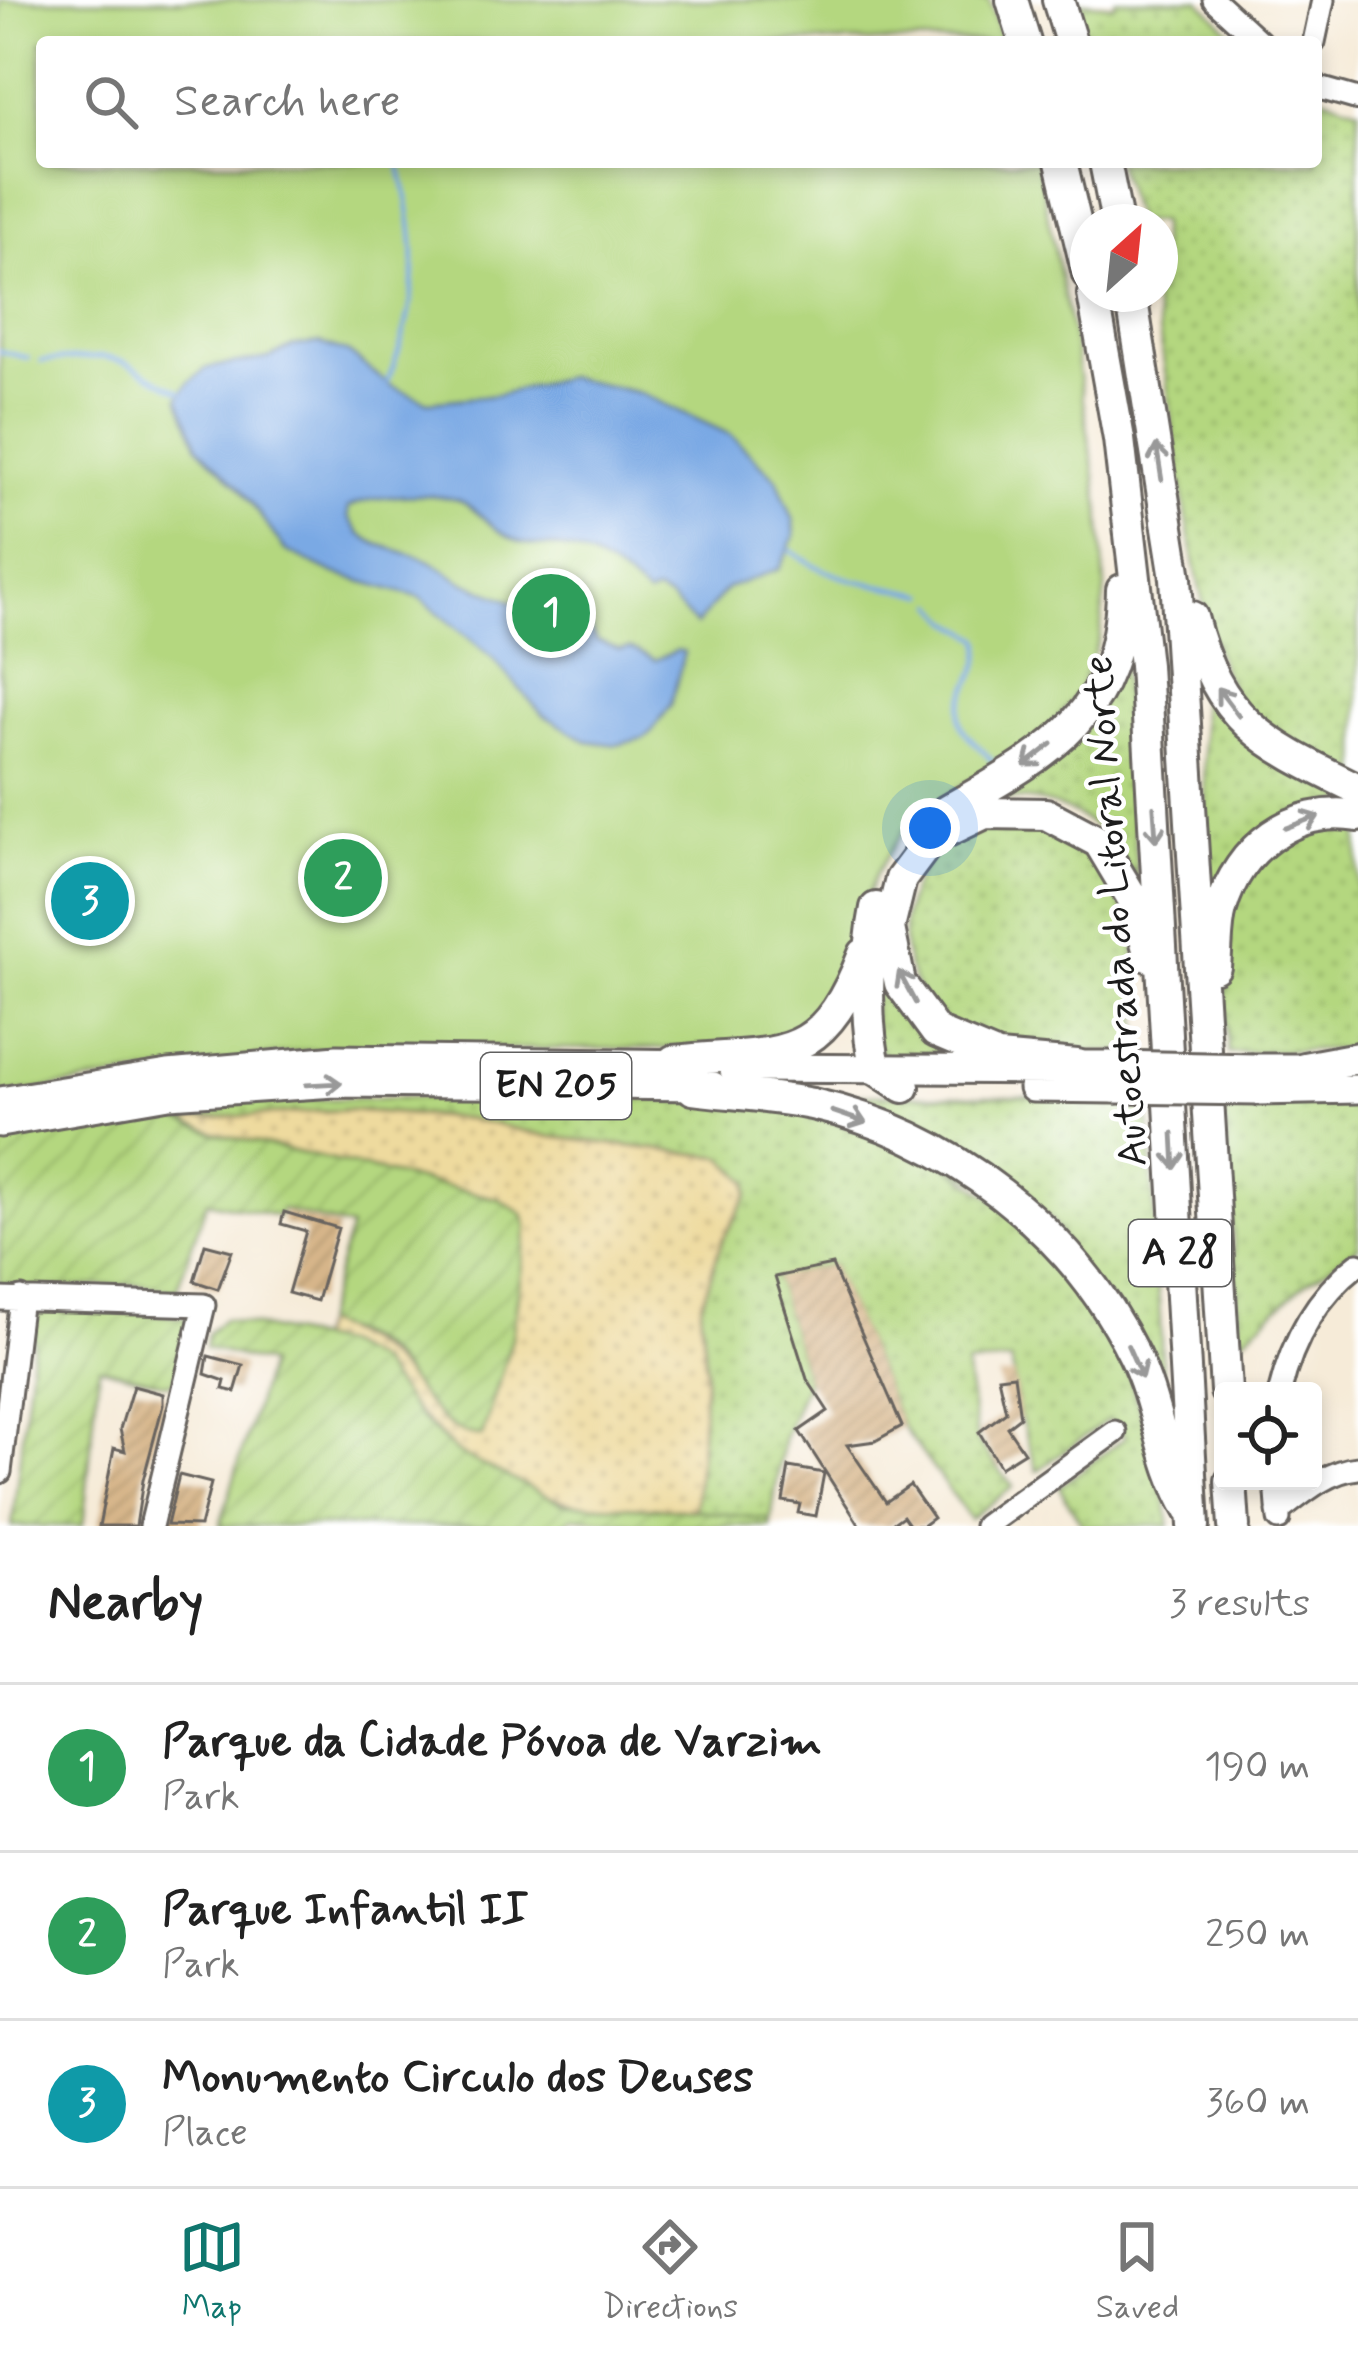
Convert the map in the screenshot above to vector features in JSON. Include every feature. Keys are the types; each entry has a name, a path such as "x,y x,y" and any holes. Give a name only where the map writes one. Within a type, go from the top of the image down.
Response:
{"highway":[{"path":"1012,0 1023,36"},
{"path":"1058,0 1069,36"},
{"path":"1062,168 1071,204"},
{"path":"1106,168 1113,204"},
{"name":"Autoestrada do Litoral Norte","path":"1096,312 1119,439 1145,665 1193,1520"},
{"name":"Autoestrada do Litoral Norte","path":"1134,312 1176,578 1225,1382"},
{"path":"904,1087 876,1069 869,1041 871,938 887,875 902,848 924,824 1033,761 1084,715 1111,671 1122,624 1123,575 1132,544"},
{"path":"1176,578 1217,689 1242,720 1292,756 1358,789"},
{"path":"1204,1026 1220,914 1244,860 1269,836 1291,824 1335,812 1358,816"},
{"path":"1077,1065 998,1058 936,1032 900,983 889,928 901,879 931,839 986,813 1046,814 1099,842 1136,904 1165,993"},
{"path":"673,1061 771,1056 812,1037 838,1011 871,938"},
{"path":"1304,1068 1358,1058"},
{"path":"693,1089 814,1105 929,1144 1012,1201 1083,1269 1135,1356 1157,1416 1172,1480 1193,1520"},
{"path":"1232,1490 1234,1526"}],"main road":[{"name":"EN 205","path":"0,1101 168,1074 337,1059 673,1061 722,1068 1061,1070 1077,1065 1116,1077"},
{"name":"EN 205","path":"1254,1079 1304,1068 1322,1073 1358,1072"},
{"name":"EN 205","path":"0,1123 169,1094 335,1083 693,1089 739,1083 904,1087 1116,1077 1254,1079 1358,1088"}],"street":[{"path":"1214,0 1253,36"},
{"path":"1315,36 1323,0"},
{"path":"1322,89 1358,99"},
{"path":"1282,1382 1288,1357 1318,1303 1358,1264"},
{"path":"0,1472 10,1299 204,1305 151,1526"},
{"path":"985,1526 1115,1432"},
{"path":"1279,1519 1316,1484 1345,1469 1358,1468"}],"green space":[{"path":"0,0 989,0 1000,36 36,36 36,168 1038,168 1074,344 1100,507 1105,587 1100,638 1079,691 1049,729 956,789 904,830 876,874 849,966 804,1030 770,1048 308,1050 0,1095"},
{"path":"1058,0 1114,5 1115,0 1199,0 1235,36 1071,36"},
{"path":"1322,96 1358,108 1358,779 1258,720 1228,682 1198,579 1155,312 1178,312 1178,204 1130,204 1118,168 1322,168"},
{"path":"1123,666 1137,881 1098,830 1064,809 1029,800 994,801 961,812 932,832 908,858 891,891 882,929 883,956 890,983 905,1009 967,1057 884,1058 875,1040 874,1009 881,921 897,868 936,824 1053,755 1091,715"},
{"path":"1200,681 1358,798 1329,804 1210,896"},
{"path":"1015,819 1065,834 1106,867 1134,938 1141,1052 1042,1050 985,1041 954,1027 931,1007 914,982 904,924 910,895 924,867 952,838"},
{"path":"1325,825 1358,827 1358,1048 1228,1053 1224,939 1230,909 1265,854"},
{"path":"809,1094 1148,1098 1165,1413 1051,1219"},
{"path":"510,1096 693,1101 803,1111 933,1156 1022,1219 1117,1338 1162,1480 1170,1526 1083,1526 1059,1487 1126,1437 1109,1419 1037,1471 1020,1417 1011,1361 966,1365 977,1441 1013,1487 970,1519 902,1426 831,1265 776,1278 807,1379 783,1441 771,1520 695,1510 706,1368 700,1309 722,1240 748,1195 748,1182 722,1157 551,1137 442,1116 349,1110 179,1120 166,1115 105,1117 221,1101"},
{"path":"1224,1099 1358,1100 1358,1247 1304,1284 1240,1342"},
{"path":"166,1115 214,1133 499,1199 523,1214 527,1227 512,1338 482,1436 453,1428 441,1418 375,1346 322,1323 350,1228 282,1209 278,1216 207,1201 176,1291 139,1284 0,1290 0,1137 105,1117"},
{"path":"106,1307 185,1318 190,1326 175,1381 167,1384 99,1367 83,1526 12,1526 36,1317 48,1308"},
{"path":"224,1319 343,1345 376,1362 420,1418 457,1453 562,1503 695,1510 771,1520 770,1526 657,1526 573,1517 560,1526 220,1526 268,1364 205,1348 207,1334"}],"sand":[{"path":"349,1110 470,1119 551,1137 722,1157 748,1182 748,1195 722,1240 700,1309 706,1368 695,1510 574,1504 535,1493 457,1453 343,1345 316,1340 322,1323 366,1343 396,1366 453,1429 522,1214 499,1199 214,1133 179,1120"}],"water":[{"path":"320,343 349,353 391,386 428,402 498,395 567,377 640,393 731,435 777,479 795,536 779,569 727,588 696,625 671,600 656,592 647,596 605,565 569,549 512,539 456,500 425,495 389,497 348,508 348,517 360,534 377,544 429,560 461,581 518,604 554,604 591,629 597,641 620,650 630,648 655,660 684,652 671,705 652,731 617,745 587,741 542,714 490,655 419,597 335,574 285,550 241,489 198,447 179,398 189,382 207,368 269,358 293,346"}],"building":[{"path":"284,1212 338,1228 317,1301 288,1293 306,1231 281,1224"},
{"path":"205,1244 232,1251 218,1289 194,1281"},
{"path":"832,1265 902,1426 875,1441 847,1445 886,1502 910,1485 933,1518 922,1526 910,1526 903,1516 889,1526 860,1526 799,1431 828,1411 807,1379 775,1277"},
{"path":"208,1356 243,1365 235,1392 223,1389 225,1381 205,1374"},
{"path":"1014,1375 1020,1417 1007,1427 1024,1452 1000,1467 979,1432 1006,1412 998,1377"},
{"path":"133,1386 163,1394 136,1526 99,1526 114,1448 125,1451 120,1429"},
{"path":"789,1467 824,1473 816,1516 798,1513 800,1504 783,1501"},
{"path":"179,1475 211,1483 200,1526 167,1525"}],"waterway":[{"path":"387,382 406,326 414,273 411,220 400,168"},
{"path":"0,351 28,358"},
{"path":"41,361 103,357 125,362 181,392"},
{"path":"791,550 839,576 926,595"},
{"path":"936,604 951,621 981,639 979,662 960,720 996,766"}],"place":[{"name":"Parque da Cidade Póvoa de Varzim","path":"551,613"},
{"name":"Parque Infantil II","path":"343,878"},
{"name":"Monumento Circulo dos Deuses","path":"90,901"}]}
